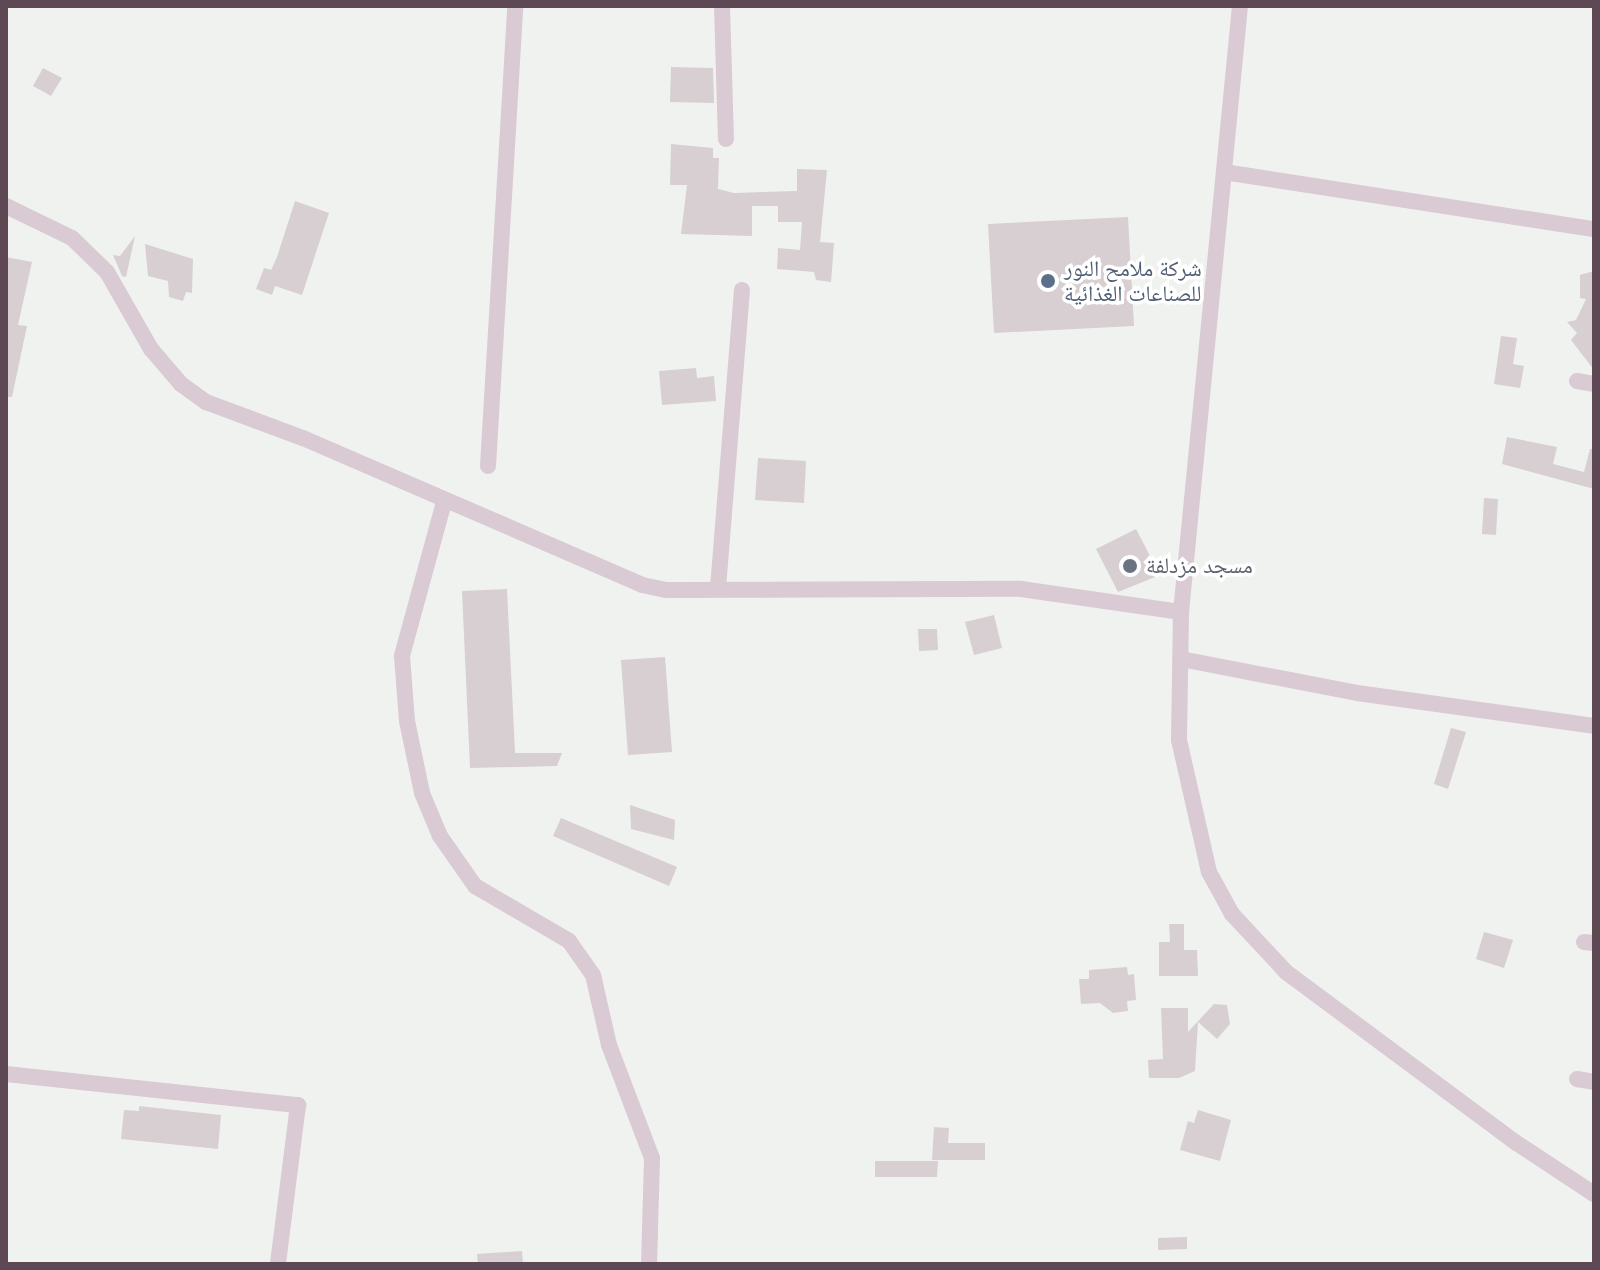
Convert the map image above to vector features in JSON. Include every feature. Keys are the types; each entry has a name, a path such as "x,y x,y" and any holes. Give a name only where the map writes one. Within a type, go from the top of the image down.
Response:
{"street":[{"path":"488,466 515,6"},
{"path":"722,6 726,139"},
{"path":"1240,6 1181,612 1179,740 1185,782 1209,872 1232,914 1286,972 1371,1038 1594,1194"},
{"path":"1224,172 1594,229"},
{"path":"6,206 72,238 107,272 151,349 181,384 206,402 303,438 444,502 642,585 666,590 1021,589 1181,612"},
{"path":"718,588 742,290"},
{"path":"444,502 402,656 407,721 422,793 440,836 475,886 569,941 593,975 609,1045 652,1158 649,1264"},
{"path":"1181,659 1357,693 1594,726"},
{"path":"6,1074 298,1105 278,1264"},
{"path":"1577,1079 1594,1082"}],"building":[{"path":"671,67 713,68 714,103 670,102"},
{"path":"43,68 62,78 51,96 33,86"},
{"path":"671,144 713,148 713,158 719,158 718,189 734,193 797,191 797,169 827,170 820,242 834,243 831,282 816,280 814,272 777,269 778,248 800,250 802,222 778,222 778,206 752,206 752,236 681,234 687,185 670,185"},
{"path":"295,201 329,213 302,295 275,286 272,295 256,289 264,268 271,270 277,257"},
{"path":"1128,217 1134,326 994,333 988,224"},
{"path":"135,236 126,277 122,276 113,255 120,256"},
{"path":"145,244 193,259 192,293 186,292 183,301 169,297 168,281 148,276"},
{"path":"6,257 32,262 18,325 27,326 12,397 6,397"},
{"path":"1594,271 1594,370 1571,340 1577,333 1567,322 1576,320 1586,299 1580,298 1580,275"},
{"path":"1501,336 1517,338 1513,364 1524,366 1520,388 1494,384"},
{"path":"696,368 697,378 714,376 716,401 662,405 659,371"},
{"path":"1507,437 1557,447 1553,464 1584,472 1590,449 1594,449 1594,489 1502,464"},
{"path":"758,458 806,461 804,503 755,500"},
{"path":"1484,498 1498,499 1496,535 1482,534"},
{"path":"1136,529 1160,575 1118,592 1096,549"},
{"path":"507,589 515,753 562,753 557,766 470,768 462,591"},
{"path":"994,615 1002,648 974,655 965,622"},
{"path":"918,629 937,629 938,650 919,651"},
{"path":"665,657 672,752 628,755 621,660"},
{"path":"1451,728 1466,732 1448,789 1434,784"},
{"path":"630,805 675,820 674,840 631,829"},
{"path":"561,818 677,867 669,886 553,836"},
{"path":"1169,924 1184,924 1184,950 1197,950 1198,976 1159,976 1159,942 1170,942"},
{"path":"1484,932 1513,940 1504,968 1476,959"},
{"path":"1127,967 1128,975 1134,974 1136,1000 1127,1001 1128,1011 1113,1013 1100,1003 1081,1004 1079,979 1089,979 1089,970"},
{"path":"1214,1004 1227,1005 1230,1024 1217,1039 1198,1022 1195,1071 1179,1078 1149,1078 1148,1060 1163,1059 1161,1008 1188,1008 1188,1032"},
{"path":"139,1106 221,1115 218,1149 121,1139 124,1110 139,1111"},
{"path":"1198,1110 1231,1120 1220,1161 1180,1150 1188,1121 1194,1123"},
{"path":"934,1127 949,1128 948,1143 985,1143 985,1160 932,1160"},
{"path":"875,1161 938,1161 937,1177 875,1177"},
{"path":"1187,1237 1187,1249 1158,1250 1158,1238"},
{"path":"522,1251 523,1264 478,1264 477,1254"}],"place":[{"name":"شركة ملامح النور للصناعات الغذائية","path":"1048,281"},
{"name":"مسجد مزدلفة","path":"1130,566"}]}
